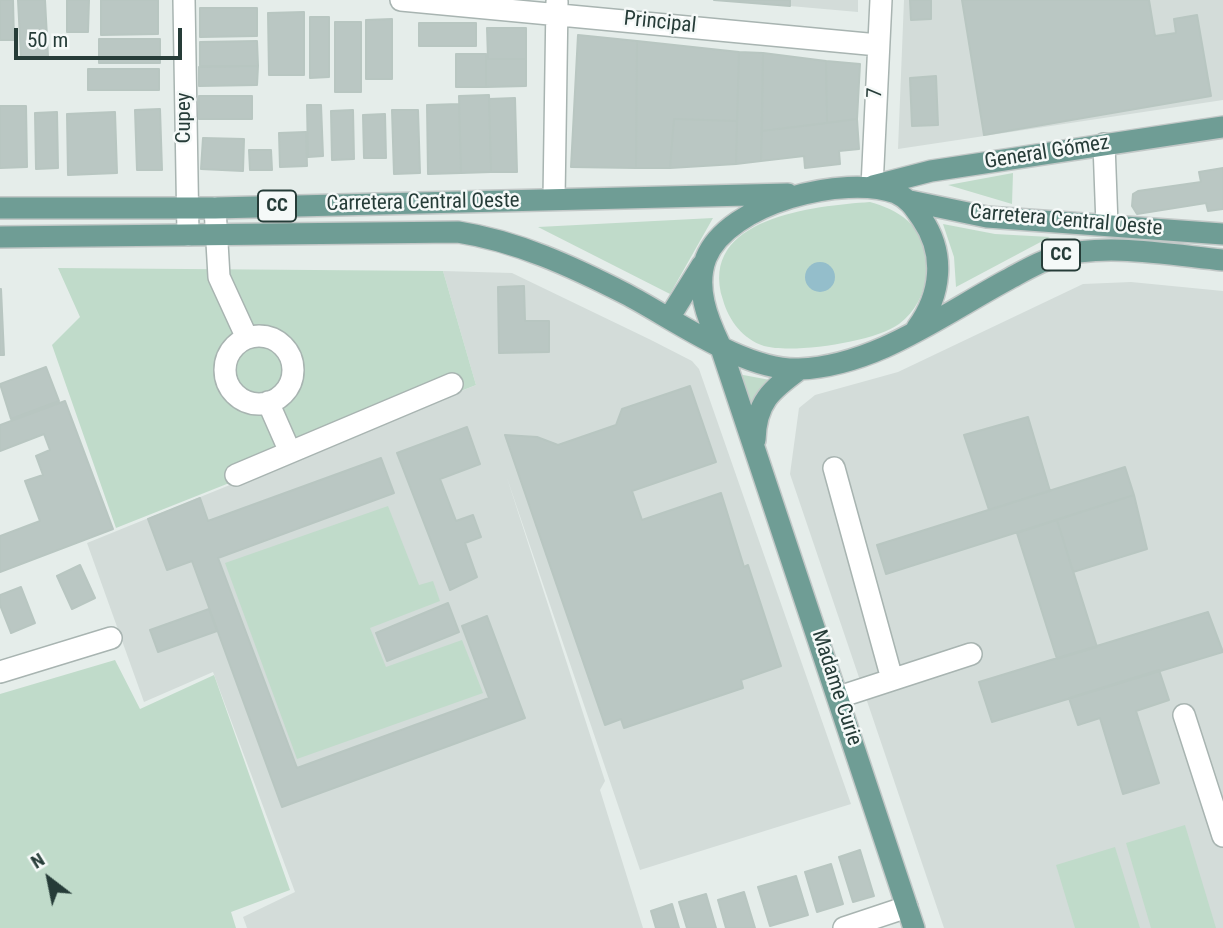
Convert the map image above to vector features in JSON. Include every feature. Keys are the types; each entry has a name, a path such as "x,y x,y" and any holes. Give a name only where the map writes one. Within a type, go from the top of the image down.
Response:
{"main road":[{"name":"General Gómez","path":"872,187 931,171 1223,127"},
{"name":"CC","path":"705,260 711,247 726,230 750,214 804,193 872,187 910,201"},
{"name":"Carretera Central Oeste","path":"0,208 215,208 804,193"},
{"name":"Carretera Central Oeste","path":"910,201 987,217 1223,234"},
{"path":"910,201 926,225 939,270 929,312 916,330"},
{"name":"Carretera Central Oeste","path":"0,237 458,232 496,237 625,293 720,345"},
{"name":"Carretera Central Oeste","path":"916,330 1053,257 1091,250 1223,260"},
{"path":"669,318 705,260"},
{"path":"705,260 701,287 711,326 720,345"},
{"name":"CC","path":"720,345 748,358 783,368 800,369 872,352 916,330"},
{"name":"Madame Curie","path":"720,345 914,928"},
{"name":"Madame Curie","path":"754,449 758,412 775,389 800,369"}],"street":[{"name":"Cupey","path":"184,0 188,235"},
{"name":"Principal","path":"401,0 557,6 878,46"},
{"name":"7","path":"872,187 881,0"},
{"path":"554,199 557,6"},
{"path":"1104,144 1107,225"},
{"path":"215,208 219,277 247,338"},
{"path":"268,337 278,342 291,359 291,381 286,390 268,402 246,401 236,395 226,375 230,353 247,338 268,337"},
{"path":"236,474 452,384"},
{"path":"268,402 290,452"},
{"path":"834,468 892,679"},
{"path":"0,673 111,638"},
{"path":"839,697 971,654"},
{"path":"1184,715 1223,836"},
{"path":"844,928 907,907"}],"shaded area":[{"path":"714,0 858,0 858,12 790,6"},
{"path":"904,0 1223,0 1223,100 898,149"},
{"path":"443,271 512,273 692,361 699,369 851,804 640,870 507,478 605,781 600,790 643,928 247,928 243,917 295,892 213,672 144,702 87,543 476,385"},
{"path":"1131,282 1223,291 1223,928 944,928 790,474 799,408 815,395 898,372 1083,284"}],"green space":[{"path":"1013,173 1012,204 948,185"},
{"path":"870,202 904,217 918,232 924,245 927,274 924,288 910,314 887,330 833,345 777,348 756,343 743,334 733,322 723,300 720,272 727,250 744,234 766,221 820,207"},
{"path":"713,218 670,294 538,227"},
{"path":"943,224 995,234 1050,237 956,287 954,257"},
{"path":"58,268 443,271 476,385 116,528 52,345 80,317"},
{"path":"738,374 770,380 749,410"},
{"path":"388,506 419,585 433,581 440,601 370,628 386,667 462,640 483,693 297,759 225,563"},
{"path":"115,660 140,709 214,675 290,890 231,912 236,928 0,928 0,694"},
{"path":"1185,825 1216,928 1151,928 1126,843"},
{"path":"1115,847 1140,928 1075,928 1056,865"}],"water":[{"path":"820,262 826,263 834,271 834,283 826,291 820,292 814,291 806,283 805,277 806,271 814,263"}],"building":[{"path":"0,0 13,0 14,40 0,40"},
{"path":"18,0 45,0 48,56 21,58"},
{"path":"67,0 89,0 88,32 67,32"},
{"path":"101,0 158,0 158,34 101,35"},
{"path":"714,0 790,0 790,6"},
{"path":"910,0 931,0 931,19 911,20"},
{"path":"962,0 1149,0 1155,36 1176,33 1174,19 1197,15 1211,96 984,135"},
{"path":"200,8 257,8 257,36 200,37"},
{"path":"304,12 304,75 269,75 268,13"},
{"path":"310,17 329,17 329,77 310,78"},
{"path":"392,19 392,79 366,79 366,20"},
{"path":"335,22 361,22 361,92 335,92"},
{"path":"419,23 476,23 476,46 419,46"},
{"path":"487,28 526,28 526,59 488,59"},
{"path":"578,35 637,41 636,168 571,167"},
{"path":"99,39 160,39 160,63 99,63"},
{"path":"257,41 258,66 200,66 200,42"},
{"path":"637,41 739,52 737,121 674,119 670,168 636,168"},
{"path":"739,52 763,53 761,161 736,164"},
{"path":"763,53 826,61 827,123 762,131"},
{"path":"456,54 486,54 486,87 456,87"},
{"path":"486,59 526,59 526,86 486,87"},
{"path":"826,61 860,64 857,119 827,123"},
{"path":"258,66 257,85 199,86 199,67"},
{"path":"88,69 159,69 159,90 88,90"},
{"path":"936,76 938,125 912,126 910,78"},
{"path":"489,95 491,172 461,173 459,96"},
{"path":"199,96 252,96 252,119 199,119"},
{"path":"515,98 517,172 491,172 489,99"},
{"path":"459,104 461,173 428,174 427,105"},
{"path":"307,105 321,105 323,156 308,157"},
{"path":"0,106 26,106 27,167 0,168"},
{"path":"160,109 162,170 137,170 135,110"},
{"path":"353,110 354,159 332,160 331,111"},
{"path":"392,110 418,110 420,173 394,174"},
{"path":"57,112 58,168 36,169 35,113"},
{"path":"115,112 117,173 68,175 67,114"},
{"path":"385,114 386,158 364,158 363,115"},
{"path":"674,119 737,121 736,164 670,168"},
{"path":"857,119 859,149 839,151 840,164 805,168 804,156 761,161 762,131"},
{"path":"306,132 307,166 280,167 279,133"},
{"path":"203,138 244,139 243,171 201,169"},
{"path":"249,150 271,150 272,170 250,170"},
{"path":"1223,168 1223,209 1208,211 1206,203 1137,214 1132,206 1133,194 1138,191 1201,182 1199,172"},
{"path":"524,286 525,321 549,321 549,352 499,353 498,287"},
{"path":"1,289 4,355 0,355"},
{"path":"46,367 59,401 11,419 0,384"},
{"path":"690,386 716,462 632,491 642,520 721,493 744,567 748,565 781,666 741,680 743,688 624,728 621,719 605,725 505,435 537,437 558,445 616,425 622,409"},
{"path":"65,401 113,529 0,572 0,536 40,521 25,481 43,475 36,456 50,450 44,434 0,451 0,425"},
{"path":"1028,417 1050,491 989,510 964,435"},
{"path":"467,427 480,464 440,479 456,521 473,515 481,537 465,543 477,577 450,590 397,453"},
{"path":"381,458 394,493 218,558 297,768 489,698 462,626 487,616 525,718 282,807 192,561 167,570 148,519 200,498 208,521"},
{"path":"1125,467 1134,495 886,574 877,545"},
{"path":"1134,495 1147,549 1073,572 1057,520"},
{"path":"1057,520 1097,647 1057,659 1017,533"},
{"path":"80,565 95,598 72,609 57,576"},
{"path":"21,587 35,623 11,633 0,605 0,595"},
{"path":"448,603 459,632 387,661 376,633"},
{"path":"209,609 217,631 158,652 150,630"},
{"path":"1208,612 1223,652 992,722 979,682"},
{"path":"1159,670 1169,700 1136,711 1159,783 1123,794 1100,718 1078,725 1069,698"},
{"path":"860,850 874,896 853,902 839,857"},
{"path":"831,864 843,904 817,912 805,872"},
{"path":"796,876 808,915 770,926 758,887"},
{"path":"744,892 755,928 726,928 718,900"},
{"path":"706,894 716,928 687,928 679,902"},
{"path":"672,904 679,928 656,928 651,911"}]}
